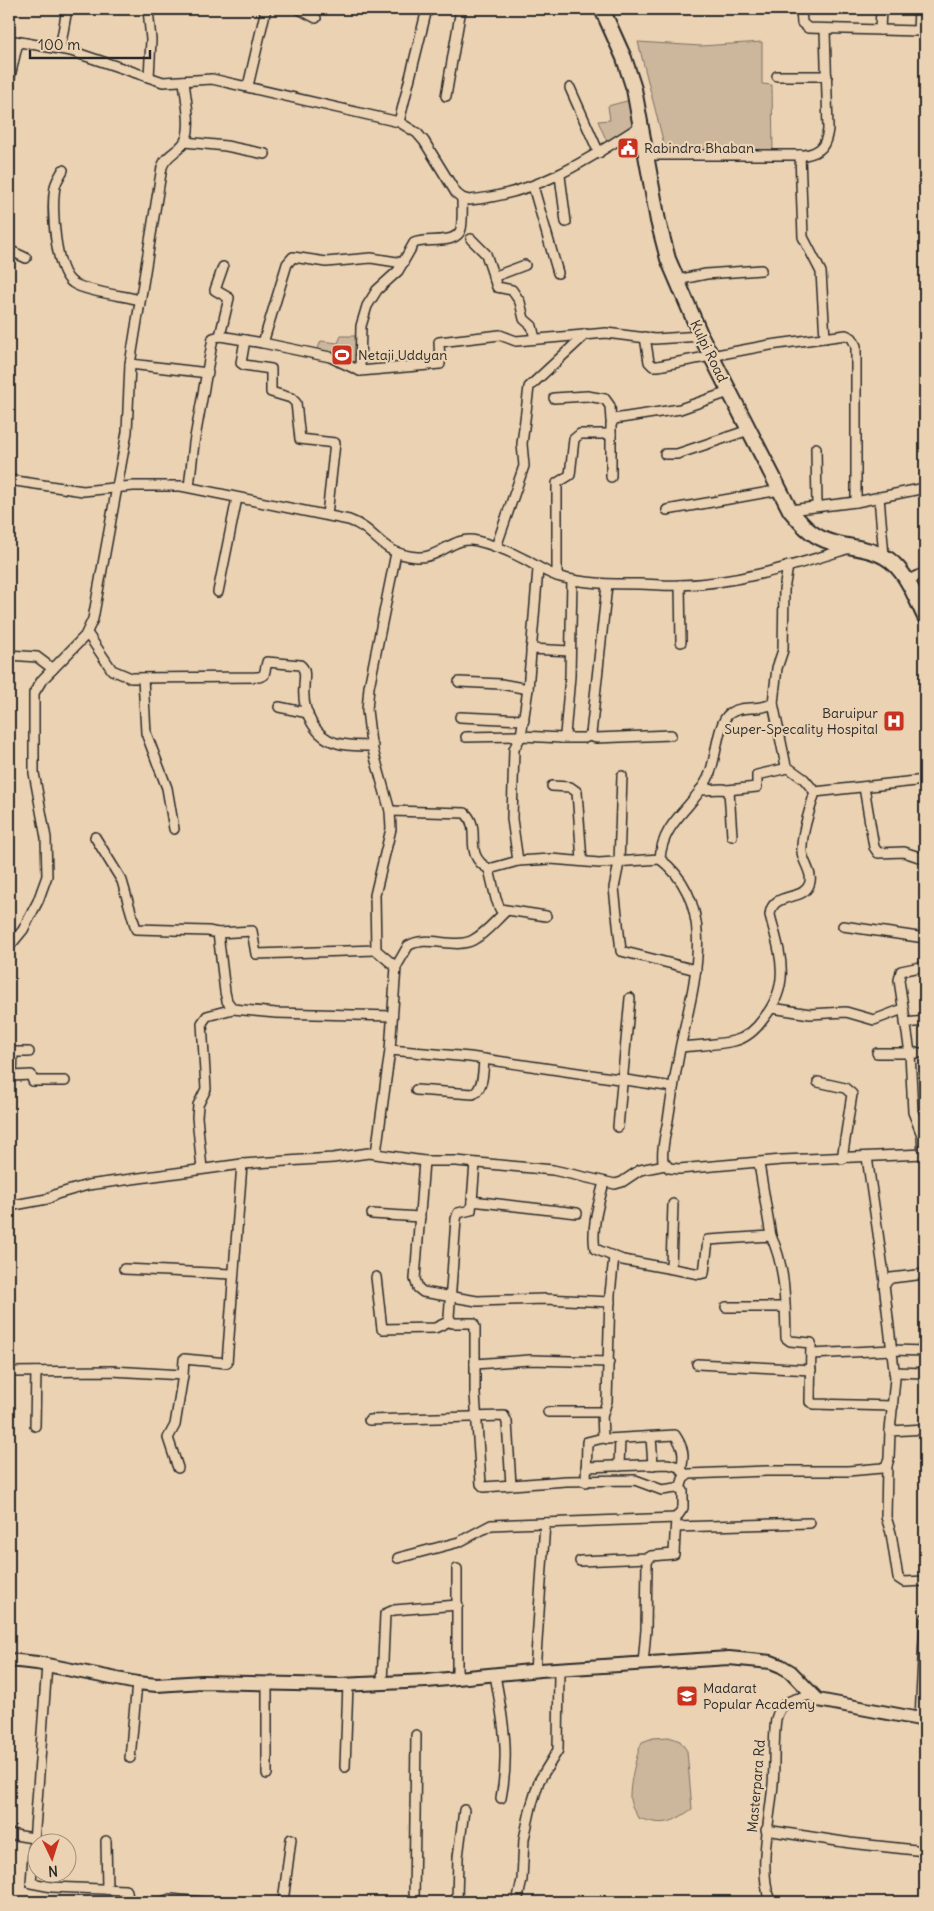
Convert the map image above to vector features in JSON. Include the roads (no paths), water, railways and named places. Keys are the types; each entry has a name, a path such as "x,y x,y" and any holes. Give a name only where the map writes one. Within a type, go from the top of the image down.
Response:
{"main road":[{"name":"Kulpi Road","path":"602,9 624,58 642,125 662,238 677,280 701,336 790,510 800,523 825,541 884,556 893,562 908,581 925,618"},
{"path":"9,1660 47,1665 137,1683 267,1682 348,1684 457,1678 712,1658 771,1662 790,1672 818,1700 836,1705 922,1720"}],"street":[{"path":"60,49 68,9"},
{"path":"148,9 151,40 149,77"},
{"path":"248,86 266,9"},
{"path":"299,9 316,18"},
{"path":"399,122 427,9"},
{"path":"446,96 461,9"},
{"path":"801,9 804,27 825,30 922,31 919,9"},
{"path":"880,30 881,9"},
{"path":"647,155 800,155 823,149 827,140 825,30"},
{"path":"9,82 13,41 90,56 162,82 205,78 248,86 399,122 416,133 424,141 449,183 462,198 461,230 457,235 450,238 418,241 412,245 403,263 371,298 363,316 360,371"},
{"path":"777,76 826,76"},
{"path":"9,947 23,930 38,901 47,876 46,838 34,773 33,698 35,689 87,633 93,619 127,432 130,364 162,167 169,156 185,142 188,122 184,81"},
{"path":"570,88 599,153"},
{"path":"462,198 476,199 533,186 560,176 642,125"},
{"path":"185,142 226,146 265,154"},
{"path":"800,155 803,237 807,250 821,272 826,338"},
{"path":"63,170 55,188 54,209 60,258 68,278 81,287 140,300"},
{"path":"560,176 566,222"},
{"path":"533,186 558,273"},
{"path":"471,239 486,254 497,286 512,290 520,302 524,319 532,326 535,338"},
{"path":"9,250 26,258"},
{"path":"263,343 287,264 293,257 326,262 371,258 403,263"},
{"path":"493,277 525,265"},
{"path":"220,336 229,298 215,290 223,267"},
{"path":"677,280 706,274 761,270"},
{"path":"189,487 194,443 208,373 212,339 220,336 330,357 360,371 440,364 439,342 500,335 516,340 617,333 655,338 701,336"},
{"path":"496,547 524,466 522,444 529,387 586,334"},
{"path":"645,337 650,362 653,366 712,358 770,345 846,335 852,338 856,346 856,502"},
{"path":"245,340 241,363 271,369 271,392 291,398 296,403 300,439 335,443 327,515"},
{"path":"130,364 208,373"},
{"path":"612,421 617,417 688,406 729,392"},
{"path":"554,398 587,396 605,399 610,406 612,421 611,477"},
{"path":"665,454 678,454 749,430"},
{"path":"557,576 557,483 570,475 574,439 580,434 611,434"},
{"path":"816,448 818,506"},
{"path":"9,480 83,491 156,485 189,487 327,515 356,523 388,549 396,553 416,557 429,556 457,541 464,540 496,547 527,561 538,569 557,576 607,585 680,585 747,577 853,547"},
{"path":"790,510 856,502 925,488"},
{"path":"667,510 780,490"},
{"path":"879,497 884,556"},
{"path":"218,592 237,498"},
{"path":"376,950 375,895 391,829 390,811 367,721 369,687 396,553"},
{"path":"788,566 784,590 783,650 777,668 773,703 783,759 788,768 804,779 815,792"},
{"path":"518,861 512,806 514,749 521,736 524,720 538,569"},
{"path":"908,581 925,572"},
{"path":"562,738 566,729 572,580"},
{"path":"588,736 592,728 607,585"},
{"path":"680,585 682,642"},
{"path":"87,633 112,670 123,676 144,678 256,678 264,675 265,663 268,661 300,665 304,670 303,699 318,733 339,744 372,746"},
{"path":"531,650 570,651"},
{"path":"9,655 37,658 53,669"},
{"path":"144,678 146,733 167,788 174,829"},
{"path":"459,682 501,684 528,689"},
{"path":"660,859 661,850 671,826 708,780 723,723 728,714 737,709 768,706 773,703"},
{"path":"279,707 308,713"},
{"path":"460,717 524,720"},
{"path":"466,737 521,736 562,738 588,736 596,738 671,735"},
{"path":"700,790 757,787 757,775 788,768"},
{"path":"622,776 619,863 614,888 621,951 696,970"},
{"path":"815,792 925,780"},
{"path":"552,786 570,787 576,792 582,861"},
{"path":"864,787 874,847 878,853 904,852 925,859"},
{"path":"727,790 730,794 732,836"},
{"path":"681,1047 737,1041 755,1030 772,1008 782,982 782,972 770,916 771,908 775,902 807,889 810,884 810,876 802,848 815,792"},
{"path":"390,811 465,813 471,821 475,857 479,864 489,869 518,861 566,858 619,863 660,859 678,874 692,906 700,942 662,1158 668,1168 759,1164 782,1160 842,1159 924,1154 922,1135 913,1112 910,1053 899,980 901,971 925,966"},
{"path":"95,837 122,881 136,929 208,931 218,933 252,931 256,954 376,950 396,968"},
{"path":"489,869 498,906 506,911 546,916"},
{"path":"376,1153 390,1050 396,968 408,946 412,944 464,943 474,940 506,911"},
{"path":"842,926 925,938"},
{"path":"218,933 224,992 232,1008"},
{"path":"618,1127 630,998"},
{"path":"202,1170 197,1117 198,1105 206,1089 202,1023 206,1016 232,1008 276,1013 392,1016"},
{"path":"772,1008 810,1014 846,1012 874,1020 903,1009"},
{"path":"905,1023 925,1022"},
{"path":"390,1050 484,1059 673,1087"},
{"path":"29,1052 11,1052 12,1076 31,1076 34,1081 66,1081"},
{"path":"877,1053 925,1053"},
{"path":"416,1090 474,1094 480,1086 484,1059"},
{"path":"818,1082 845,1088 852,1094 842,1159"},
{"path":"9,1206 47,1199 83,1186 242,1164 376,1153 424,1161 476,1163 553,1170 604,1182 622,1182 636,1172 665,1165"},
{"path":"867,1157 885,1282 894,1372 893,1406 887,1465 886,1517 892,1533 898,1578 904,1582 925,1581"},
{"path":"424,1161 415,1279 418,1288 422,1292 477,1301 545,1299 610,1302"},
{"path":"450,1321 449,1297 456,1219 458,1213 471,1210 476,1163"},
{"path":"178,1468 168,1438 175,1425 184,1359 227,1363 232,1274 242,1164"},
{"path":"759,1164 772,1236 781,1260 786,1338 790,1341 811,1343 810,1402 814,1404 893,1406"},
{"path":"604,1182 597,1214 594,1244 595,1249 614,1257 704,1273 708,1240 712,1238 772,1236"},
{"path":"472,1201 577,1213"},
{"path":"671,1268 673,1204"},
{"path":"372,1214 420,1217"},
{"path":"603,1438 603,1414 607,1401 610,1302 614,1257"},
{"path":"124,1270 232,1274"},
{"path":"885,1282 891,1278 925,1274"},
{"path":"376,1277 382,1329 435,1328 450,1321 473,1323 480,1481 484,1487 640,1480 662,1490 680,1489"},
{"path":"726,1307 785,1307"},
{"path":"811,1354 892,1350 925,1351"},
{"path":"475,1364 521,1360 609,1362"},
{"path":"696,1364 811,1370"},
{"path":"9,1372 112,1370 183,1375"},
{"path":"34,1426 36,1372"},
{"path":"894,1372 925,1373"},
{"path":"548,1412 598,1411 603,1414"},
{"path":"369,1420 501,1414 506,1418 511,1485"},
{"path":"890,1431 925,1429"},
{"path":"580,1561 648,1558 674,1554 676,1522 683,1508 683,1491 680,1489 684,1460 683,1446 675,1435 620,1439 603,1438 587,1442 586,1482"},
{"path":"651,1437 653,1465"},
{"path":"619,1466 620,1439"},
{"path":"586,1467 673,1465 683,1472 848,1471 882,1468 887,1465"},
{"path":"398,1558 459,1542 491,1525 676,1522 810,1523"},
{"path":"535,1671 545,1523"},
{"path":"643,1664 648,1558"},
{"path":"457,1569 457,1678"},
{"path":"382,1683 385,1614 394,1610 458,1605"},
{"path":"922,1720 925,1618"},
{"path":"33,1834 47,1665"},
{"path":"517,1902 521,1888 524,1839 531,1807 539,1781 558,1750 559,1669"},
{"path":"495,1675 502,1714 506,1754 506,1768 501,1798"},
{"path":"267,1682 268,1774"},
{"path":"130,1758 137,1683"},
{"path":"345,1767 348,1684"},
{"name":"Masterpara Rd","path":"770,1902 767,1888 766,1830 773,1784 775,1729 778,1711 786,1702 811,1695"},
{"path":"414,1902 416,1735"},
{"path":"457,1902 458,1857 464,1810"},
{"path":"766,1830 850,1843 925,1851"},
{"path":"9,1834 28,1837"},
{"path":"283,1902 291,1839"},
{"path":"106,1842 107,1889"},
{"path":"32,1884 126,1890 128,1902"},
{"path":"162,1902 170,1899 202,1902"}],"place":[{"name":"Rabindra Bhaban","path":"628,148"},
{"name":"Netaji Uddyan","path":"342,355"},
{"name":"Baruipur Super-Specality Hospital","path":"894,721"},
{"name":"Madarat Popular Academy","path":"687,1696"}]}
